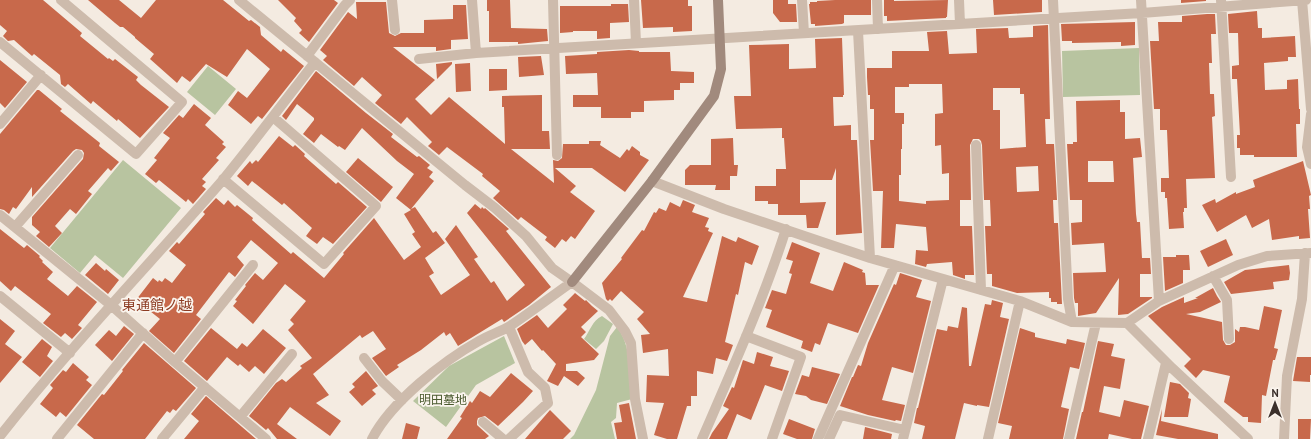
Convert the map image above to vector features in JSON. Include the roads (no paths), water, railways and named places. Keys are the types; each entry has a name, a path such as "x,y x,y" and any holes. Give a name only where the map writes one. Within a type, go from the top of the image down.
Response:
{"street":[{"path":"0,42 136,154 182,102 61,0"},
{"path":"239,0 494,208 526,236 552,268 609,310 625,331 630,343 635,399 643,439"},
{"path":"0,436 111,305 223,179 273,117 345,5 350,0"},
{"path":"392,0 395,30"},
{"path":"472,0 476,53"},
{"path":"553,0 557,155"},
{"path":"634,0 636,43"},
{"path":"372,439 378,427 402,400 444,363 480,341 509,327 572,282 652,181 714,96 721,70 718,0"},
{"path":"802,0 804,33"},
{"path":"877,0 878,29"},
{"path":"959,0 960,24"},
{"path":"1053,0 1068,299 1072,322"},
{"path":"1141,0 1159,301"},
{"path":"1302,0 1311,110"},
{"path":"419,59 476,53 1142,13 1221,4 1306,0"},
{"path":"1221,4 1231,177"},
{"path":"858,31 870,258"},
{"path":"2,118 41,75"},
{"path":"1311,114 1307,147 1311,164"},
{"path":"223,179 324,264 376,206 273,117"},
{"path":"976,145 981,290"},
{"path":"15,227 78,155"},
{"path":"652,181 724,209 870,258 1020,301 1072,322 1127,323 1159,301 1238,265 1267,256 1308,253 1302,299 1287,376 1284,439"},
{"path":"0,215 111,305 175,362 266,439"},
{"path":"702,439 776,262 786,229"},
{"path":"175,362 253,265"},
{"path":"818,439 895,265"},
{"path":"1213,276 1227,300 1229,339"},
{"path":"829,439 840,415 904,434 943,279"},
{"path":"0,296 70,353"},
{"path":"988,439 1020,301"},
{"path":"1069,439 1096,323"},
{"path":"1127,323 1166,363 1248,439"},
{"path":"509,327 528,372 545,388 548,403 509,439"},
{"path":"57,439 143,333"},
{"path":"746,336 801,357 772,439"},
{"path":"240,417 292,354"},
{"path":"364,358 382,381 402,400"},
{"path":"1148,439 1166,363"},
{"path":"162,439 205,387"},
{"path":"483,422 503,439"}],"district":[{"name":"東通館ノ越","path":"157,305"}],"park label":[{"name":"明田墓地","path":"443,399"}]}
